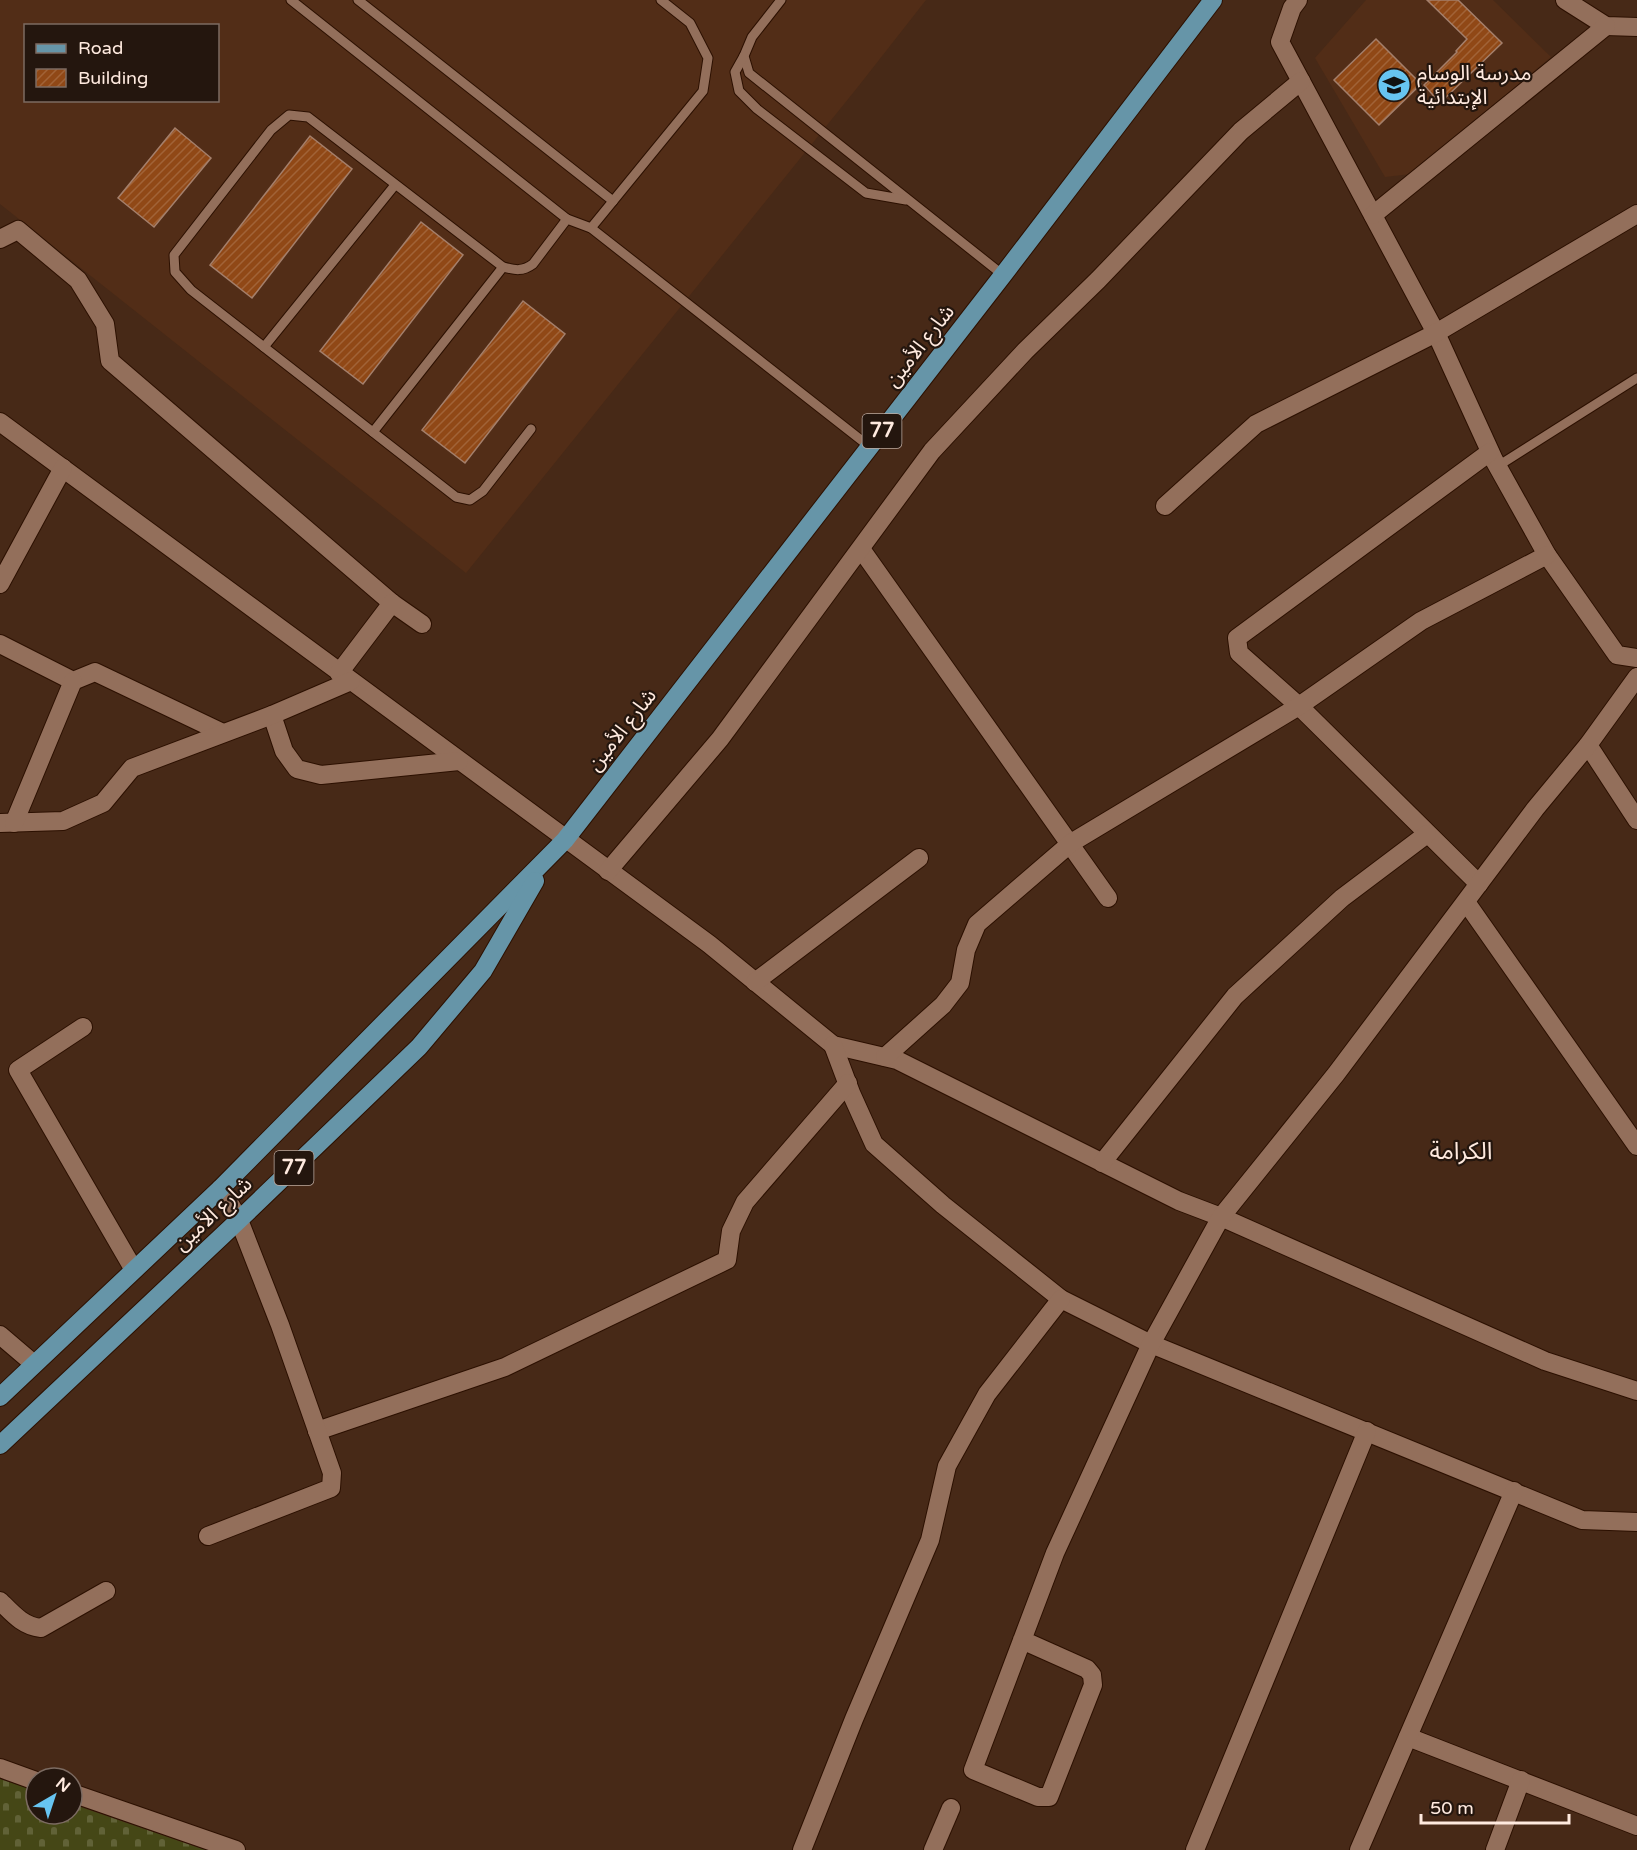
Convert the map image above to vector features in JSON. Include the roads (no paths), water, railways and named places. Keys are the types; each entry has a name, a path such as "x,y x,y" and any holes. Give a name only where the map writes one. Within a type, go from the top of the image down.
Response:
{"main road":[{"name":"شارع الأمين","path":"0,1397 221,1188 565,840 1213,0"},
{"name":"شارع الأمين","path":"0,1444 419,1047 483,971 548,859"}],"street":[{"path":"1298,0 1292,8 1280,42 1436,333 1494,459 1547,555 1617,656 1637,658"},
{"path":"1565,0 1606,26 1636,26"},
{"path":"1373,215 1606,26"},
{"path":"608,871 720,739 932,451 1025,351 1098,279 1241,130 1301,81"},
{"path":"1165,506 1256,424 1436,333 1637,214"},
{"path":"0,239 18,230 78,280 105,324 110,361 392,603 422,624"},
{"path":"0,422 709,944 833,1045 897,1060 1179,1201 1221,1217 1545,1361 1637,1391"},
{"path":"1479,884 1299,706 1239,653 1237,638 1494,459"},
{"path":"0,584 63,468"},
{"path":"861,549 1108,898"},
{"path":"885,1057 943,1005 960,983 966,950 976,924 1071,843 1299,706 1421,621 1547,555"},
{"path":"223,734 95,672 73,681 7,823 63,821 103,803 132,768 223,734 272,715 345,677 392,603"},
{"path":"0,644 73,681"},
{"path":"1022,1640 1087,1669 1092,1675 1093,1685 1049,1797 1038,1797 973,1770 1022,1640 1055,1553 1152,1344 1221,1217 1336,1074 1535,809 1588,745 1637,677"},
{"path":"272,715 285,752 297,769 321,775 459,761"},
{"path":"1588,745 1637,820"},
{"path":"1102,1163 1235,996 1342,898 1427,834"},
{"path":"755,982 919,858"},
{"path":"1466,902 1637,1146"},
{"path":"83,1027 18,1070 134,1270"},
{"path":"833,1045 874,1144 943,1205 1061,1299 1152,1344 1582,1520 1637,1522"},
{"path":"317,1431 506,1367 727,1260 731,1231 744,1202 848,1083"},
{"path":"208,1536 331,1488 332,1473 280,1325 239,1220 221,1188"},
{"path":"802,1850 858,1709 930,1540 947,1466 987,1394 1061,1299"},
{"path":"0,1335 34,1364"},
{"path":"1195,1850 1367,1431"},
{"path":"1359,1850 1514,1491"},
{"path":"0,1601 22,1622 30,1627 41,1628 106,1591"},
{"path":"1408,1737 1637,1826"},
{"path":"0,1768 24,1777"},
{"path":"1496,1850 1521,1780"},
{"path":"84,1797 236,1850"},
{"path":"933,1850 951,1808"}],"lane":[{"path":"291,0 567,219 591,228 870,447"},
{"path":"358,0 613,201"},
{"path":"591,228 703,91 708,58 690,23 661,0"},
{"path":"781,0 752,37 735,72 740,91 757,109 866,193 909,200"},
{"path":"744,56 749,73 1003,275"},
{"path":"531,429 483,491 470,500 456,497 191,290 175,272 174,255 271,130 289,115 308,117 502,267 517,270 526,269 533,264 567,219"},
{"path":"264,347 395,184"},
{"path":"373,432 502,267"},
{"path":"1494,459 1637,378"}],"place":[{"name":"مدرسة الوسام الإبتدائية","path":"1394,85"}],"district":[{"name":"الكرامة","path":"1461,1151"}]}
